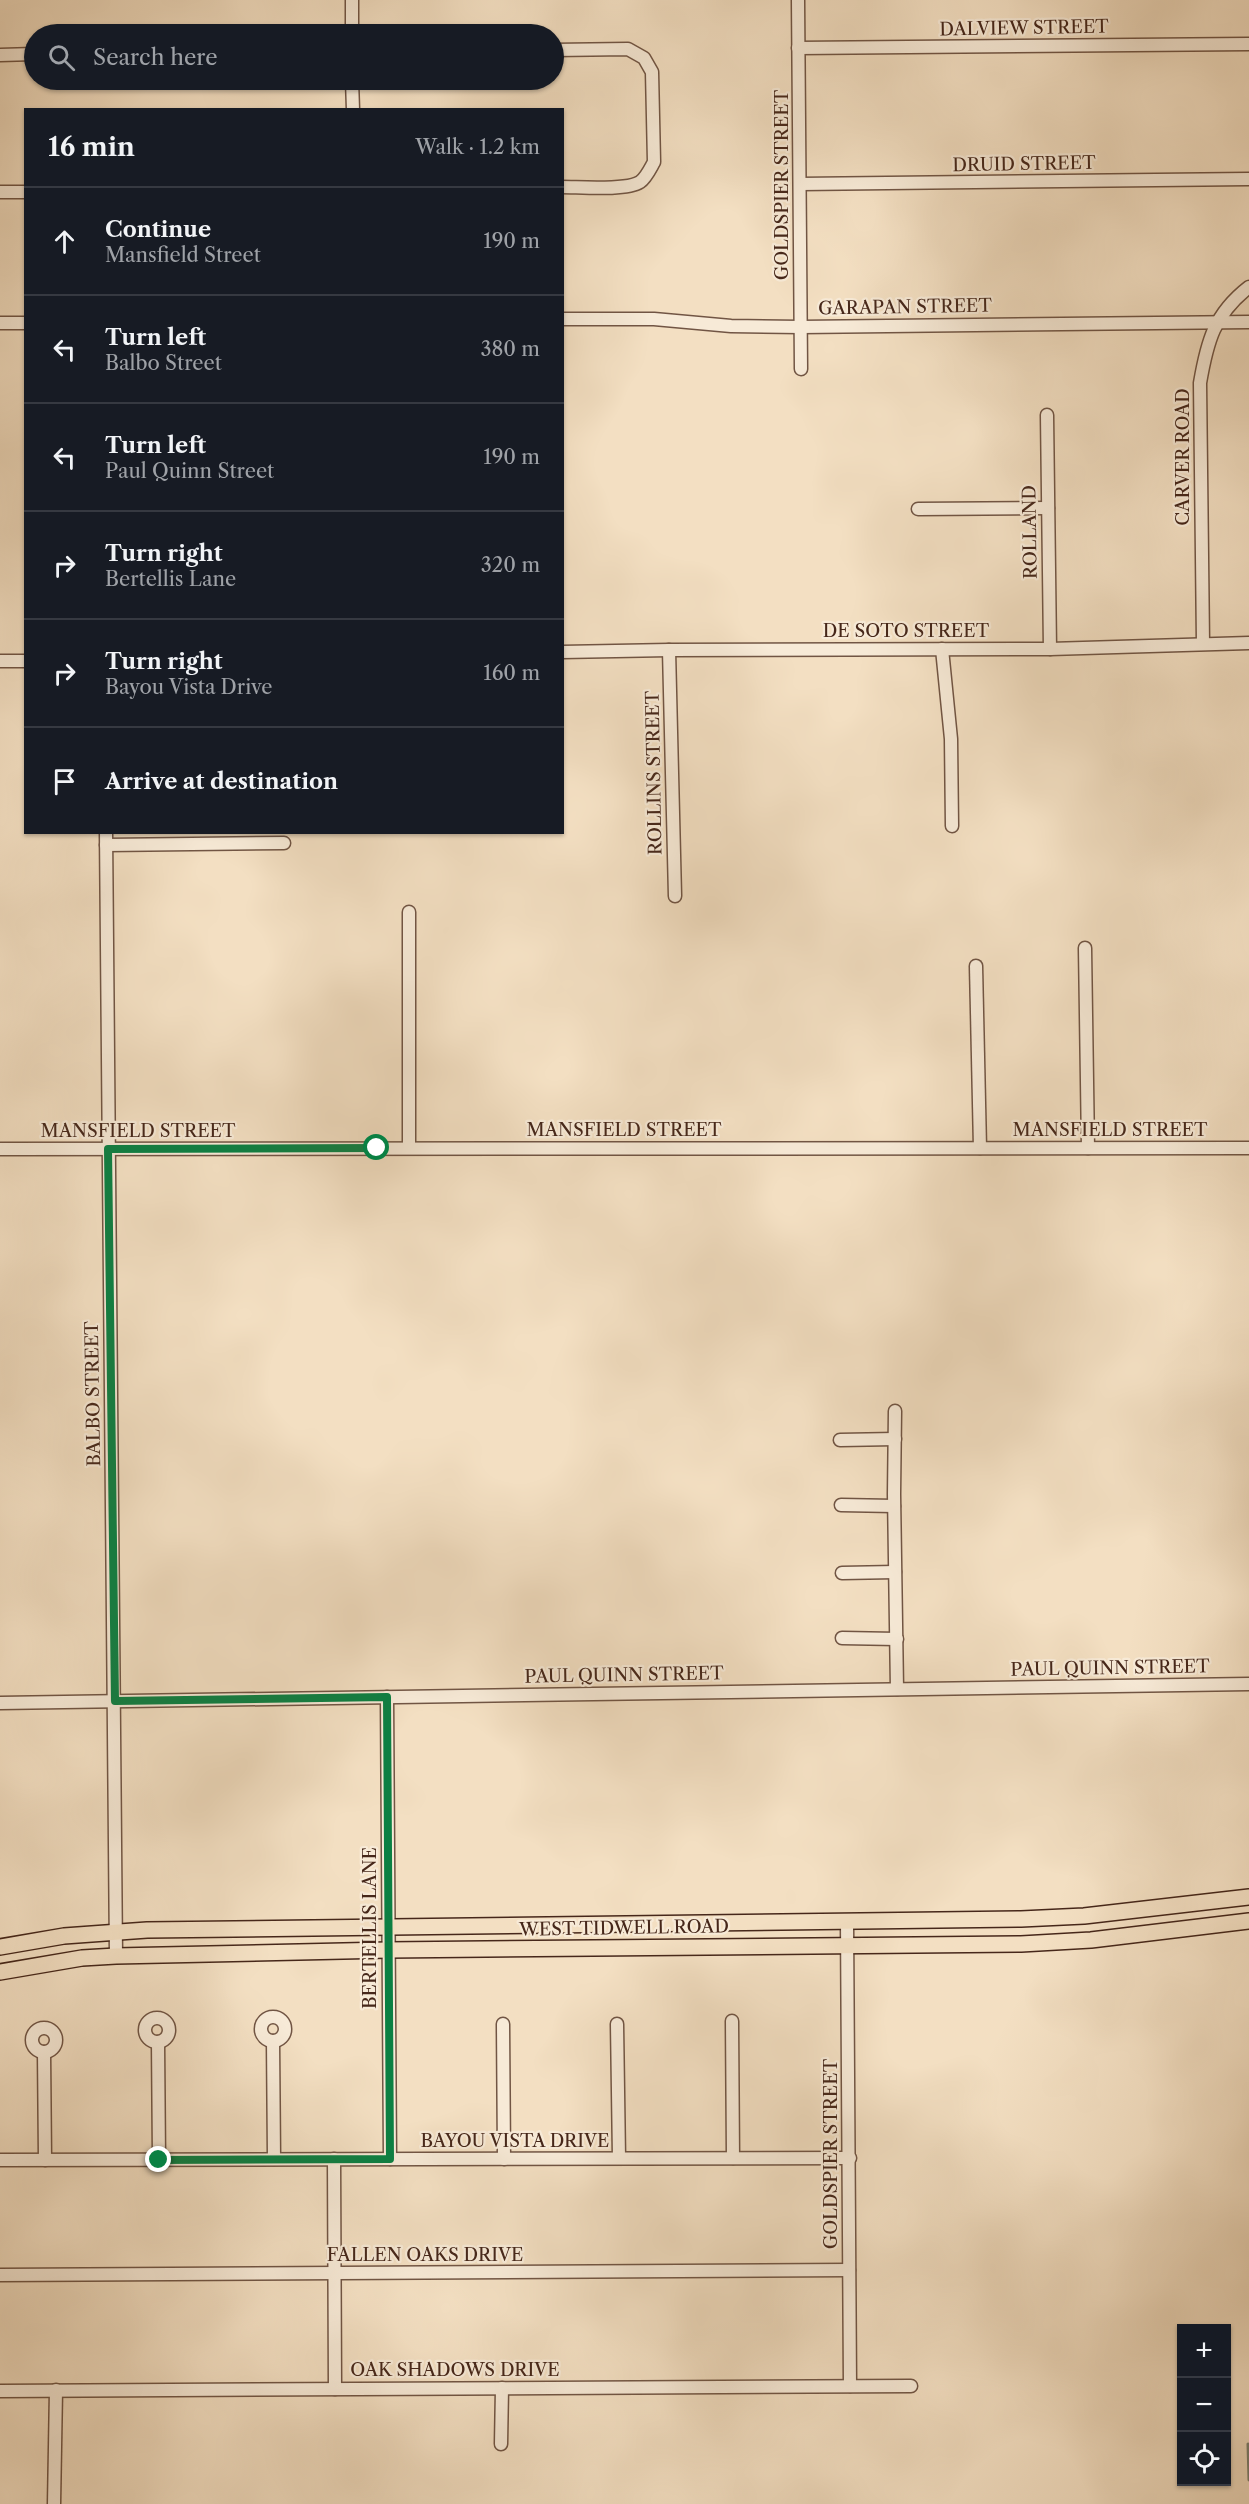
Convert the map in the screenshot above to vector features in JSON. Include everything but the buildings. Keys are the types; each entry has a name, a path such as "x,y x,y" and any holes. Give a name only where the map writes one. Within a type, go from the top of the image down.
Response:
{"main road":[{"name":"WEST TIDWELL ROAD","path":"0,1947 64,1936 115,1932 1021,1919 1084,1916 1249,1897"},
{"path":"1195,1904 1197,1928"},
{"path":"1020,1944 1021,1919"},
{"name":"WEST TIDWELL ROAD","path":"0,1972 82,1958 116,1956 388,1950 1020,1944 1091,1941 1249,1921"},
{"path":"618,1924 620,1948"}],"street":[{"path":"352,0 352,24"},
{"name":"GOLDSPIER STREET","path":"798,0 801,369"},
{"name":"DALVIEW STREET","path":"798,48 1249,44"},
{"path":"564,50 628,49 644,58 652,72 654,162 639,183 625,186 564,187"},
{"path":"0,55 24,54"},
{"path":"352,90 353,108"},
{"name":"DRUID STREET","path":"800,184 1249,180"},
{"path":"0,192 24,192"},
{"name":"CARVER ROAD","path":"1203,643 1199,401 1206,350 1216,321 1249,287"},
{"name":"GARAPAN STREET","path":"564,319 654,319 731,326 801,327 1249,321"},
{"path":"0,323 24,323"},
{"name":"ROLLAND","path":"1047,415 1050,649"},
{"path":"918,510 1048,508"},
{"name":"DE SOTO STREET","path":"564,652 1050,649 1249,643"},
{"path":"942,649 951,739 952,826"},
{"name":"ROLLINS STREET","path":"669,650 675,896"},
{"path":"0,661 24,661"},
{"path":"106,839 284,843"},
{"name":"BALBO STREET","path":"106,839 116,1956"},
{"path":"409,912 409,1148"},
{"path":"1085,948 1088,1148"},
{"path":"976,966 980,1148"},
{"name":"MANSFIELD STREET","path":"0,1149 1249,1148"},
{"path":"895,1411 897,1689"},
{"path":"840,1440 895,1439"},
{"path":"841,1505 894,1506"},
{"path":"842,1573 895,1572"},
{"path":"842,1638 897,1639"},
{"name":"PAUL QUINN STREET","path":"0,1703 1249,1684"},
{"name":"BERTELLIS LANE","path":"387,1697 390,2159"},
{"name":"GOLDSPIER STREET","path":"847,1922 850,2386"},
{"path":"732,2021 734,2158"},
{"path":"503,2024 504,2159"},
{"path":"617,2024 619,2158"},
{"path":"273,2041 274,2159"},
{"path":"158,2042 159,2160"},
{"path":"44,2052 45,2160"},
{"name":"BAYOU VISTA DRIVE","path":"0,2160 850,2158"},
{"path":"334,2159 335,2389"},
{"name":"FALLEN OAKS DRIVE","path":"0,2275 849,2270"},
{"name":"OAK SHADOWS DRIVE","path":"0,2391 911,2386"},
{"path":"501,2444 502,2388"},
{"path":"54,2504 56,2390"}],"waterway":[{"path":"1248,2444 1249,2480"}],"route":[{"path":"159,2160 390,2159 387,1697 115,1701 108,1149 377,1148"}]}
